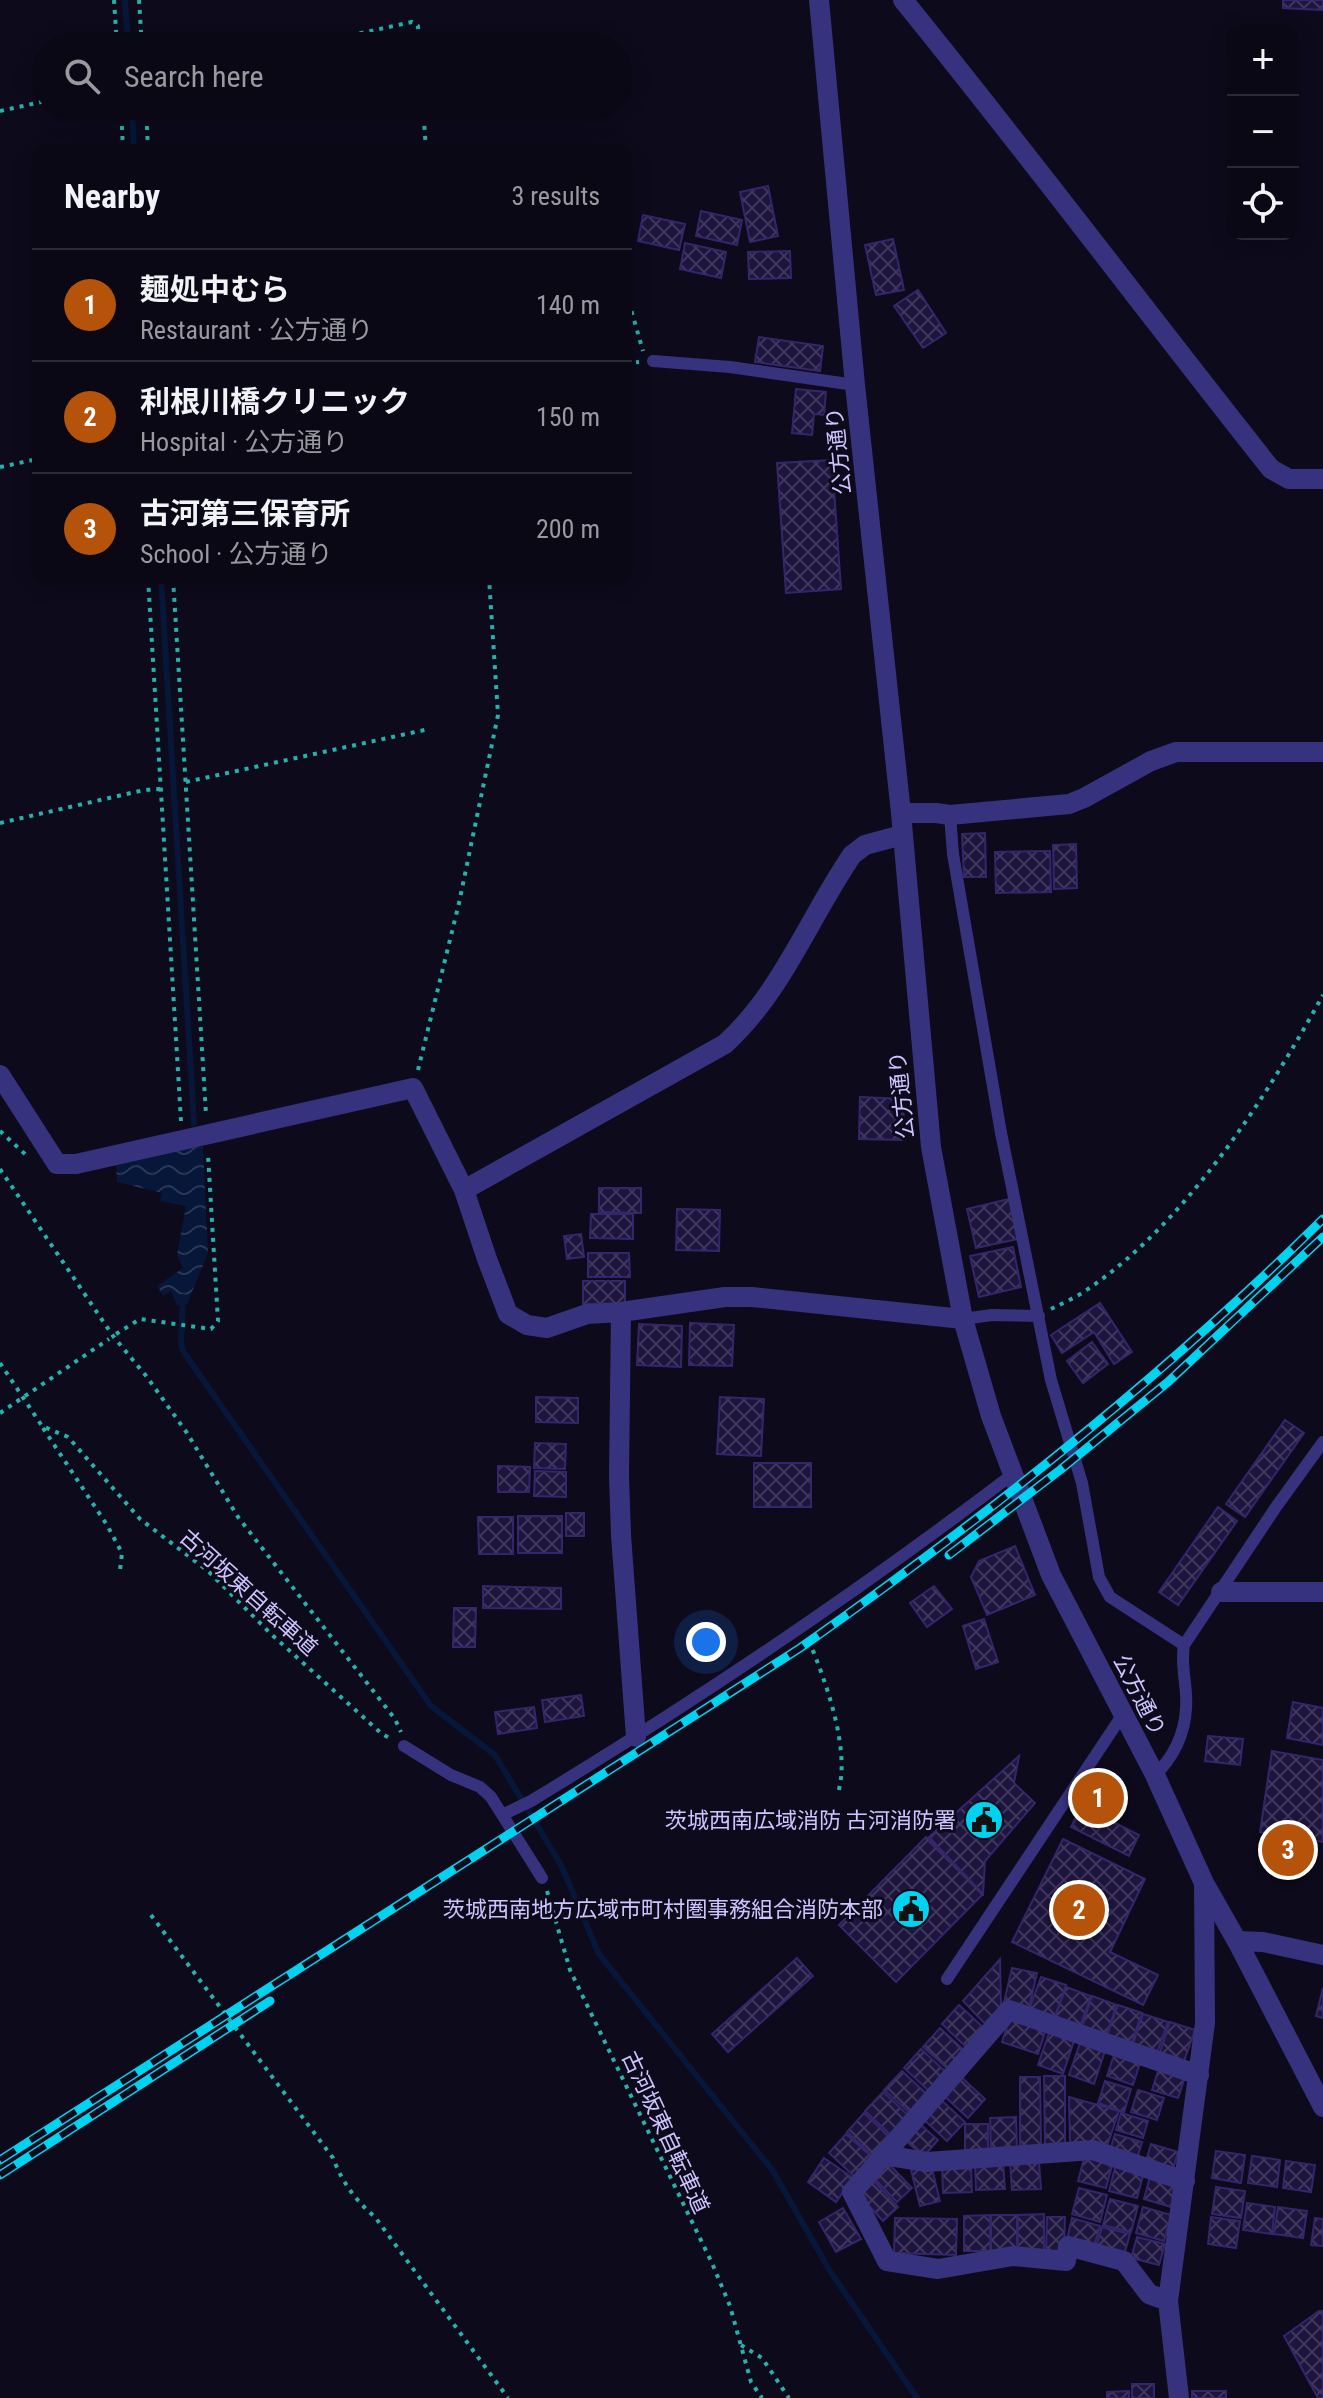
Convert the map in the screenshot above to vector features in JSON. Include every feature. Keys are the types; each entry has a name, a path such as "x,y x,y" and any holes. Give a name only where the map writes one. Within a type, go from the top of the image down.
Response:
{"street":[{"name":"公方通り","path":"819,0 855,385 901,813 931,1147 963,1319 991,1416 1051,1575 1155,1775 1204,1883 1323,2107"},
{"path":"903,0 1006,127 1144,310 1271,469 1289,479 1323,479"},
{"path":"901,813 950,815 1069,804 1151,761 1176,752 1323,752"},
{"path":"464,1190 725,1044 750,1021 767,997 852,855 865,845 902,835"},
{"path":"0,1075 57,1164 76,1164 413,1088 464,1190 508,1314 527,1325 547,1328 587,1314 725,1297 752,1297 963,1319"},
{"path":"621,1312 621,1535 636,1737"},
{"path":"1221,1592 1323,1592"},
{"path":"1179,2398 1168,2301 1205,2023 1204,1883"},
{"path":"1237,1941 1263,1942 1323,1955"},
{"path":"1168,2301 1149,2294 1124,2261 1068,2246 1066,2261 1013,2256 938,2269 887,2261 852,2192 1009,2010 1199,2075"},
{"path":"883,2155 927,2162 1093,2150 1185,2181"}],"lane":[{"path":"653,361 730,367 855,385"},
{"path":"950,815 953,854 998,1118 1051,1380 1082,1483 1099,1577 1110,1597 1184,1645"},
{"path":"963,1319 992,1315 1039,1316"},
{"path":"1155,1775 1169,1762 1179,1741 1186,1708 1181,1661 1184,1645 1323,1442"},
{"path":"508,1812 636,1737 803,1626 921,1544 1013,1474"},
{"path":"947,1979 1123,1714"},
{"path":"404,1746 451,1775 480,1787 508,1812 542,1878"}],"path":[{"path":"114,0 116,32"},
{"path":"139,0 141,32"},
{"path":"366,32 412,22 418,26 418,32"},
{"path":"0,111 32,104"},
{"path":"122,120 123,144"},
{"path":"147,120 148,144"},
{"path":"424,120 426,144"},
{"path":"632,313 643,351 653,361"},
{"path":"0,467 32,460"},
{"path":"148,584 182,1140"},
{"path":"116,1334 140,1319 211,1329 218,1321 173,584"},
{"path":"413,1088 459,903 498,715 489,584"},
{"path":"186,782 429,729"},
{"path":"0,823 144,790 161,789"},
{"path":"1039,1316 1088,1290 1132,1254 1183,1202 1284,1067 1323,995"},
{"path":"0,1169 113,1336 187,1433 238,1517 395,1719 404,1738 404,1746"},
{"path":"0,1413 109,1339"},
{"name":"古河坂東自転車道","path":"0,1363 112,1534 122,1553 120,1570"},
{"name":"古河坂東自転車道","path":"42,1426 68,1437 140,1519 208,1571 382,1734 404,1746"},
{"path":"803,1626 837,1726 842,1774 838,1793"},
{"name":"古河坂東自転車道","path":"542,1878 570,1970 712,2263 730,2306 751,2382 762,2398"},
{"path":"151,1915 333,2158 360,2205 375,2217 508,2398"},
{"path":"739,2344 762,2358 789,2398"}],"water":[{"path":"203,1147 208,1253 187,1304 177,1305 171,1291 163,1296 157,1286 183,1268 177,1255 186,1206 160,1201 162,1193 117,1182 116,1164 185,1148"}],"building":[{"path":"1283,0 1323,0 1323,10 1283,8"},
{"path":"768,186 778,236 750,242 740,192"},
{"path":"701,211 742,220 737,245 696,236"},
{"path":"643,215 685,224 679,250 638,241"},
{"path":"893,239 904,290 876,295 865,245"},
{"path":"685,243 726,252 721,278 680,269"},
{"path":"790,251 791,278 749,279 748,252"},
{"path":"918,290 946,333 923,348 894,306"},
{"path":"759,337 823,346 820,371 755,362"},
{"path":"796,389 826,392 824,415 814,414 812,435 792,433"},
{"path":"832,460 841,589 786,593 777,463"},
{"path":"985,833 986,877 964,877 962,834"},
{"path":"1076,844 1077,888 1054,889 1053,845"},
{"path":"1050,851 1051,892 996,893 995,852"},
{"path":"860,1097 904,1099 903,1140 859,1139"},
{"path":"599,1188 641,1188 641,1213 599,1212"},
{"path":"1009,1199 1018,1239 976,1248 967,1209"},
{"path":"677,1209 720,1210 719,1251 676,1250"},
{"path":"591,1214 633,1214 633,1239 590,1238"},
{"path":"581,1234 584,1257 567,1259 564,1236"},
{"path":"1013,1247 1021,1287 979,1297 970,1256"},
{"path":"588,1253 629,1253 630,1277 588,1277"},
{"path":"583,1281 625,1281 625,1304 583,1304"},
{"path":"1100,1303 1132,1352 1114,1364 1094,1332 1062,1353 1051,1335"},
{"path":"690,1323 734,1325 732,1366 689,1365"},
{"path":"639,1324 682,1326 681,1367 637,1365"},
{"path":"1092,1342 1108,1364 1083,1383 1067,1361"},
{"path":"536,1397 578,1398 578,1423 536,1422"},
{"path":"720,1397 764,1399 761,1456 717,1454"},
{"path":"1285,1420 1304,1433 1245,1517 1226,1504"},
{"path":"535,1443 566,1444 565,1469 534,1468"},
{"path":"754,1463 811,1463 811,1507 754,1507"},
{"path":"498,1466 530,1467 529,1492 498,1492"},
{"path":"535,1471 566,1472 566,1497 534,1496"},
{"path":"1218,1507 1237,1521 1178,1605 1159,1592"},
{"path":"566,1513 584,1513 584,1536 566,1536"},
{"path":"518,1516 562,1516 562,1553 518,1553"},
{"path":"478,1517 513,1517 513,1554 479,1554"},
{"path":"1015,1546 1035,1595 987,1615 971,1577 979,1561"},
{"path":"483,1586 561,1588 561,1609 483,1608"},
{"path":"934,1586 952,1609 927,1627 910,1603"},
{"path":"454,1608 476,1608 475,1647 453,1647"},
{"path":"984,1619 998,1662 976,1669 963,1626"},
{"path":"581,1695 584,1716 545,1722 542,1700"},
{"path":"1293,1702 1323,1708 1323,1745 1287,1738"},
{"path":"534,1707 537,1728 498,1734 495,1712"},
{"path":"1208,1736 1243,1739 1240,1765 1205,1761"},
{"path":"1272,1751 1323,1760 1323,1842 1260,1832"},
{"name":"茨城西南広域消防 古河消防署","path":"1019,1756 1014,1783 1035,1803 985,1861 983,1894 929,1837"},
{"path":"1100,1769 1120,1779 1101,1816 1139,1835 1129,1856 1071,1827"},
{"name":"茨城西南地方広域市町村圏事務組合消防本部","path":"926,1837 983,1894 896,1982 839,1925"},
{"path":"1063,1839 1145,1879 1110,1952 1158,1975 1143,2005 1012,1942"},
{"path":"797,1958 813,1976 728,2052 712,2034"},
{"path":"1000,1959 1001,2010 988,2027 963,2001"},
{"path":"1012,1968 1037,1973 1029,2008 1004,2002"},
{"path":"1041,1977 1066,1985 1054,2019 1029,2010"},
{"path":"1066,1987 1091,1996 1079,2029 1054,2020"},
{"path":"1323,1988 1323,2018 1316,2016"},
{"path":"1092,1996 1117,2005 1105,2038 1081,2030"},
{"path":"959,2005 985,2029 967,2048 942,2024"},
{"path":"1118,2005 1142,2013 1130,2047 1106,2038"},
{"path":"1143,2014 1168,2022 1156,2056 1132,2047"},
{"path":"1010,2017 1046,2029 1038,2054 1002,2042"},
{"path":"1170,2022 1195,2030 1183,2064 1159,2055"},
{"path":"940,2028 966,2052 949,2070 923,2047"},
{"path":"1050,2030 1075,2038 1063,2074 1038,2065"},
{"path":"1081,2040 1106,2048 1094,2084 1069,2075"},
{"path":"921,2049 947,2073 930,2092 904,2068"},
{"path":"1114,2055 1140,2063 1133,2085 1107,2076"},
{"path":"1159,2068 1185,2077 1178,2098 1152,2090"},
{"path":"902,2071 928,2095 911,2114 884,2090"},
{"path":"959,2075 985,2099 968,2118 942,2094"},
{"path":"1044,2076 1065,2076 1065,2149 1045,2149"},
{"path":"1020,2077 1040,2077 1041,2149 1020,2150"},
{"path":"1105,2081 1131,2089 1124,2112 1098,2103"},
{"path":"1138,2090 1164,2098 1157,2120 1131,2112"},
{"path":"883,2092 909,2116 891,2135 865,2111"},
{"path":"1069,2097 1119,2111 1106,2149 1070,2144"},
{"path":"939,2098 965,2122 947,2141 921,2117"},
{"path":"864,2113 890,2137 873,2156 847,2132"},
{"path":"1121,2113 1148,2121 1143,2138 1116,2130"},
{"path":"1016,2117 1017,2152 991,2153 990,2118"},
{"path":"965,2124 988,2124 988,2150 965,2151"},
{"path":"921,2125 938,2140 924,2156 907,2142"},
{"path":"846,2134 873,2158 855,2177 829,2153"},
{"path":"1115,2134 1142,2142 1137,2159 1110,2150"},
{"path":"1151,2144 1178,2152 1173,2169 1146,2161"},
{"path":"1216,2151 1245,2155 1241,2183 1212,2178"},
{"path":"1085,2155 1113,2162 1106,2188 1078,2181"},
{"path":"1252,2156 1280,2160 1277,2187 1248,2183"},
{"path":"824,2158 853,2178 836,2202 808,2182"},
{"path":"886,2161 912,2188 897,2202 871,2175"},
{"path":"1003,2161 1005,2189 976,2190 975,2163"},
{"path":"1286,2161 1315,2165 1311,2192 1283,2188"},
{"path":"1039,2162 1041,2189 1012,2190 1010,2163"},
{"path":"971,2164 972,2192 943,2193 942,2166"},
{"path":"1116,2164 1144,2172 1137,2198 1109,2191"},
{"path":"931,2165 940,2201 920,2206 911,2170"},
{"path":"1151,2173 1179,2181 1171,2207 1144,2199"},
{"path":"873,2180 898,2207 883,2221 858,2194"},
{"path":"1216,2187 1245,2191 1241,2218 1212,2214"},
{"path":"1079,2188 1107,2195 1100,2222 1072,2214"},
{"path":"1110,2199 1138,2206 1131,2232 1103,2225"},
{"path":"1247,2203 1275,2207 1272,2234 1243,2230"},
{"path":"1143,2207 1171,2215 1164,2241 1136,2233"},
{"path":"1278,2207 1307,2211 1303,2238 1274,2234"},
{"path":"843,2208 861,2239 836,2252 819,2222"},
{"path":"1044,2214 1044,2250 1018,2250 1018,2215"},
{"path":"990,2215 990,2251 964,2251 964,2216"},
{"path":"991,2215 1017,2215 1017,2250 991,2250"},
{"path":"1047,2217 1065,2217 1064,2252 1046,2252"},
{"path":"1211,2217 1240,2221 1236,2248 1208,2244"},
{"path":"895,2218 957,2219 956,2255 894,2253"},
{"path":"1072,2218 1100,2226 1094,2246 1067,2239"},
{"path":"1315,2218 1323,2219 1323,2246 1311,2245"},
{"path":"1102,2227 1130,2234 1124,2255 1096,2247"},
{"path":"1137,2237 1165,2244 1159,2265 1131,2258"},
{"path":"1323,2311 1323,2398 1318,2398 1284,2336"},
{"path":"1132,2384 1154,2384 1154,2398 1132,2398"},
{"path":"1129,2391 1129,2398 1107,2398 1107,2392"},
{"path":"1192,2391 1226,2391 1226,2398 1192,2398"}],"waterway":[{"path":"125,0 127,32"},
{"path":"133,120 134,144"},
{"path":"161,584 194,1123"},
{"path":"183,1297 183,1351 431,1706 495,1755 561,1865 599,1954 773,2171 830,2271 917,2398"}],"railway":[{"path":"0,2160 800,1648 869,1599 1004,1497 1136,1390 1323,1219"},
{"path":"949,1555 1168,1382 1323,1237"},
{"path":"0,2175 270,2001"}],"place":[{"name":"麺処中むら","path":"1098,1798"},
{"name":"茨城西南広域消防 古河消防署","path":"984,1820"},
{"name":"古河第三保育所","path":"1288,1850"},
{"name":"茨城西南地方広域市町村圏事務組合消防本部","path":"911,1909"},
{"name":"利根川橋クリニック","path":"1079,1910"}]}
